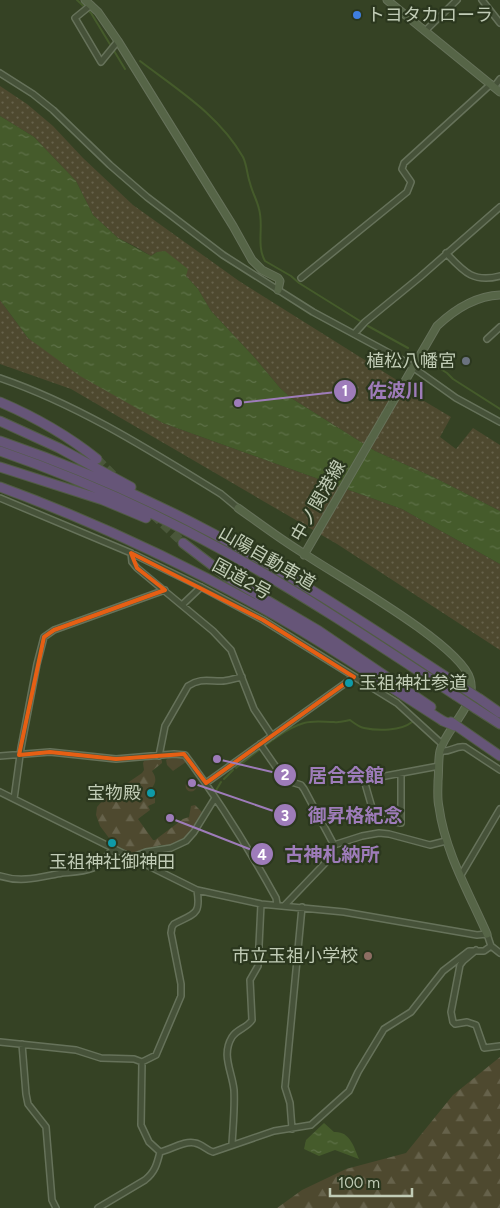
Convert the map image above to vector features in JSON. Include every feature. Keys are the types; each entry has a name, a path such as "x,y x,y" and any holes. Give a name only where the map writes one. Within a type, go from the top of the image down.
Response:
{"highway":[{"path":"0,402 52,427 97,459"},
{"path":"0,422 59,448 162,503 179,516"},
{"name":"山陽自動車道","path":"0,441 87,474 179,516 257,558 500,713"},
{"name":"山陽自動車道","path":"0,451 89,486 166,521 225,551 335,617 500,724"},
{"path":"0,467 103,500 225,551"},
{"name":"国道2号","path":"0,487 89,522 200,574 294,626 442,721 455,726"},
{"name":"国道2号","path":"183,543 229,578 319,631 388,676 455,726 500,756"}],"main road":[{"path":"387,0 495,88"},
{"path":"88,5 234,226 252,260 262,270 278,278 280,282 278,290"},
{"name":"中ノ関港線","path":"441,748 469,700 471,686 468,672 460,662 440,645 390,608 304,554 437,326 462,306 483,297 500,295"},
{"path":"238,508 304,554"},
{"path":"441,748 438,805 446,841 487,934"}],"street":[{"path":"425,31 457,0"},
{"path":"482,0 500,23"},
{"path":"88,5 75,18 101,62 114,45"},
{"path":"0,73 33,94 53,110 110,165 169,215 224,255 319,316 412,367 440,389 500,422"},
{"path":"301,278 407,192 411,182 402,169 404,163 495,88 500,79"},
{"path":"354,334 365,322 500,206"},
{"path":"446,253 477,279 491,279 500,276"},
{"path":"487,339 500,327"},
{"path":"0,378 87,415 222,494 238,508"},
{"path":"0,498 130,553 202,587 263,620 397,703 447,752 459,747 465,747 500,770"},
{"path":"130,553 132,562 137,568 213,631 231,650 254,708 272,736"},
{"path":"182,605 202,587"},
{"path":"14,799 19,755 33,680 44,637 54,630 165,590"},
{"path":"206,783 354,676"},
{"path":"159,756 164,726 188,686 203,680 222,681 242,677"},
{"path":"260,744 285,780 297,784 304,789 334,845"},
{"path":"0,756 50,752 116,760 174,754 185,755 206,783 257,863 276,898 277,904"},
{"path":"401,773 402,823 375,818 364,780 401,773 439,766"},
{"path":"0,792 197,890 261,904 277,904 344,912 477,935 487,934 491,946 500,953"},
{"path":"130,858 146,852 171,848 186,841 194,832 215,798"},
{"path":"461,875 500,809"},
{"path":"284,905 328,859 334,845 379,833 430,845 446,841"},
{"path":"0,876 9,879 33,879 83,871 94,867 114,849"},
{"path":"0,1042 76,1050 101,1058 134,1059 142,1062 153,1057 158,1052 181,996 181,984 171,933 172,927 174,924 197,912 199,906 197,890"},
{"path":"232,1144 234,1089 227,1061 227,1050 232,1037 237,1031 248,1025 252,1020 250,980 258,966 261,904"},
{"path":"292,1129 290,1103 285,1087 302,907"},
{"path":"160,1152 195,1143 207,1151 213,1152 274,1131 311,1125 345,1096 384,1029 411,1012 443,971 468,951 484,951 491,946"},
{"path":"476,950 463,960 460,965 451,1012 452,1018 455,1024 472,1022 476,1025 484,1048 500,1046"},
{"path":"22,1044 28,1104 46,1127 52,1200 56,1208"},
{"path":"142,1062 141,1125 149,1142 160,1152"},
{"path":"98,1208 151,1175 155,1170 160,1152"}],"highlighted area":[{"path":"131,553 263,620 354,677 206,783 184,754 116,759 50,752 19,755 44,637 54,630 165,590 137,568"}],"green space":[{"path":"0,86 27,104 53,126 83,158 133,205 239,281 411,389 419,398 451,417 440,437 456,449 473,428 500,445 500,511 433,477 375,451 291,398 211,311 198,289 186,276 157,252 151,256 118,238 93,215 76,181 34,137 0,116"},
{"path":"0,300 28,338 163,423 402,509 500,564 500,650 337,544 71,389 0,364"},
{"path":"160,757 162,763 152,771 155,783 146,794 149,798 155,798 155,803 148,806 150,810 138,819 153,840 183,819 189,817 191,806 195,805 202,812 187,837 171,846 161,845 131,853 115,846 100,826 96,815 97,807 104,799 142,773 144,761"},
{"path":"169,757 182,758 186,762 173,771 167,765 166,760"},
{"path":"189,781 193,781 196,786 195,790 189,791 186,788 186,784"},
{"path":"500,1057 500,1208 277,1208 302,1190 346,1169 406,1153 453,1095"}],"water":[{"path":"0,116 34,137 76,181 93,215 118,238 151,256 157,252 165,251 188,269 186,276 198,289 211,311 291,398 375,451 433,477 500,511 500,564 402,509 163,423 80,376 28,338 0,300"},
{"path":"324,1123 334,1132 339,1132 348,1137 359,1159 335,1150 319,1156 304,1149 306,1140"}],"waterway":[{"path":"77,0 91,13 125,69"},
{"path":"140,61 210,116 222,128 243,157 259,209 261,222 260,242 265,261 360,321"},
{"path":"368,326 408,348"},
{"path":"426,360 500,409"},
{"path":"236,768 287,730 304,723 350,720 362,727 382,730 396,729 412,722"},
{"path":"224,779 233,770"},
{"path":"215,792 221,782"}],"tunnel":[{"path":"97,459 114,476"},
{"path":"134,496 183,543"}],"place":[{"name":"トヨタカローラ","path":"357,15"},
{"name":"植松八幡宮","path":"466,361"},
{"name":"佐波川","path":"238,403"},
{"name":"玉祖神社参道","path":"349,683"},
{"name":"居合会館","path":"217,759"},
{"name":"御昇格紀念","path":"192,783"},
{"name":"宝物殿","path":"151,793"},
{"name":"古神札納所","path":"170,818"},
{"name":"玉祖神社御神田","path":"112,843"},
{"name":"市立玉祖小学校","path":"368,956"}]}
